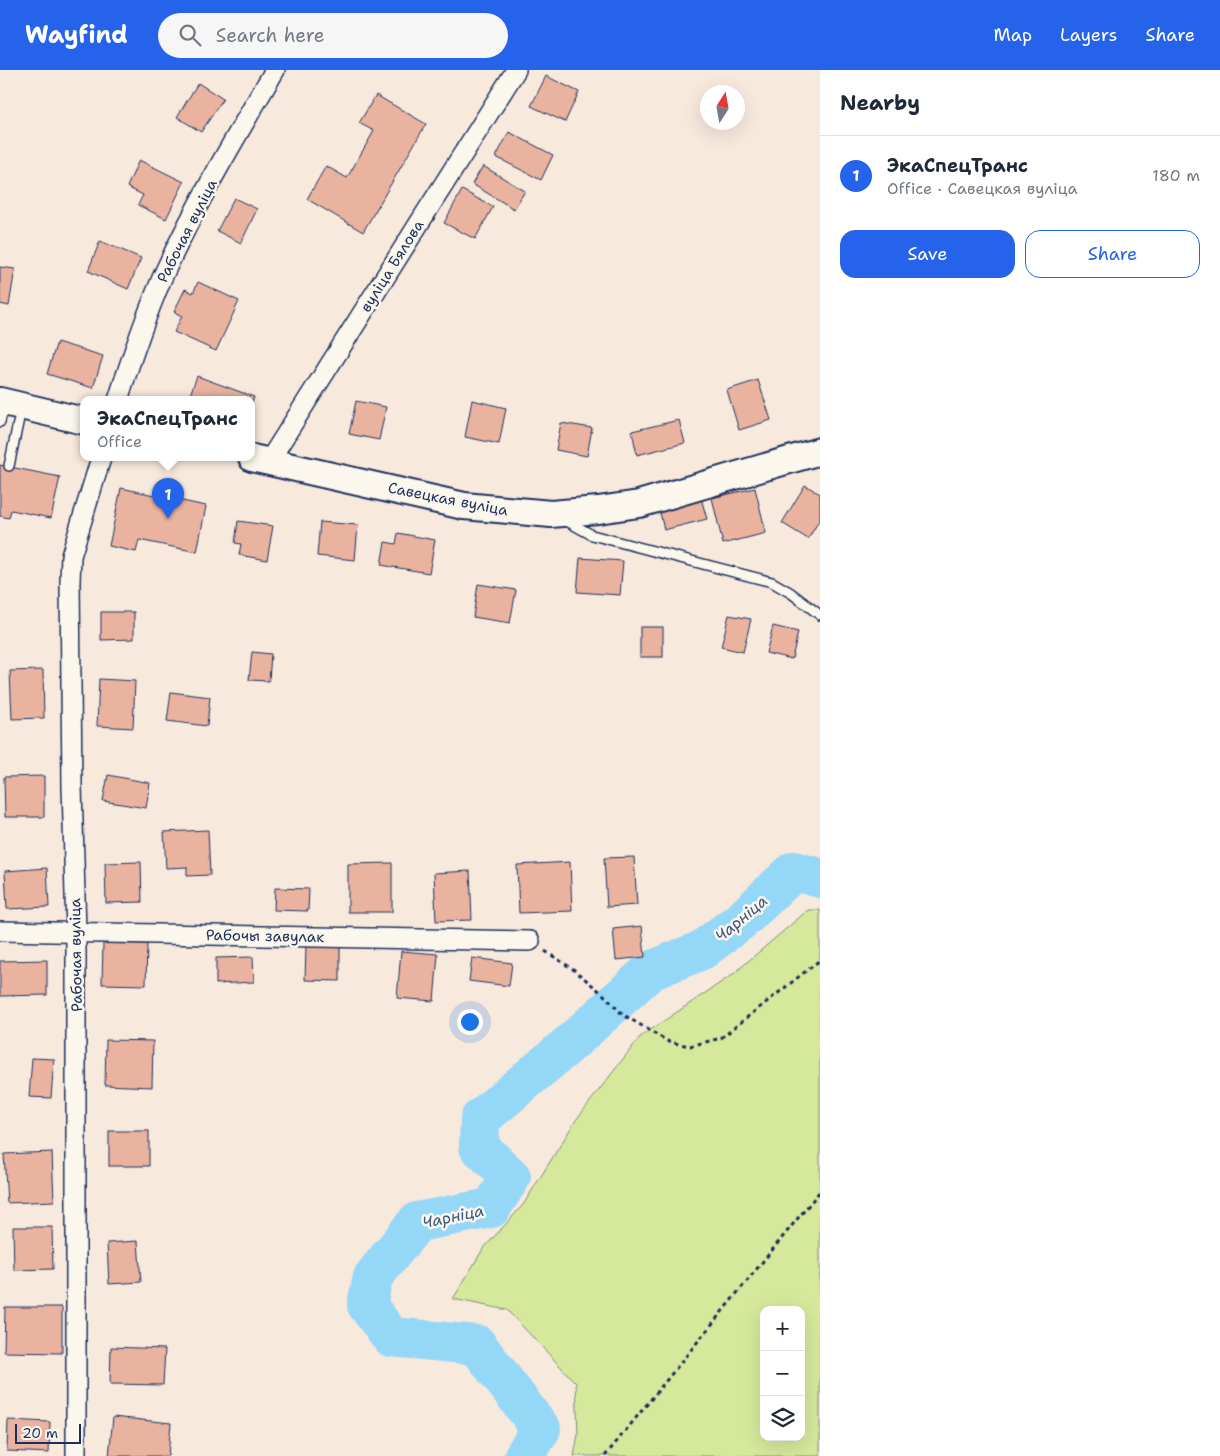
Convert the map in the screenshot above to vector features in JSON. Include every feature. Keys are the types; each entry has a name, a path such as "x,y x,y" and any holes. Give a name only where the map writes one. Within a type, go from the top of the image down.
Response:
{"main road":[{"path":"6,408 80,420"},
{"name":"Савецкая вуліца","path":"261,460 464,506 551,514 639,504 820,451"}],"street":[{"name":"Рабочая вуліца","path":"119,396 139,336 162,277 196,211 275,70"},
{"name":"вуліца Бялова","path":"261,460 516,70"},
{"name":"Рабочая вуліца","path":"76,1456 76,932 72,786 70,573 71,556 100,461"},
{"name":"Рабочы завулак","path":"0,930 530,941"}],"lane":[{"path":"6,408 9,466"},
{"path":"551,514 592,535 772,582 791,593 820,615"}],"path":[{"path":"530,941 573,969 603,994 622,1014 668,1042 690,1046 720,1038 820,960"},
{"path":"605,1456 820,1191"}],"green space":[{"path":"808,910 820,910 820,1456 574,1456 578,1435 576,1383 507,1310 453,1299 483,1249 523,1205 576,1120 640,1037 732,975"}],"building":[{"path":"546,76 579,92 565,122 531,106"},
{"path":"198,83 223,99 201,132 177,117"},
{"path":"376,95 426,124 363,232 307,199 326,166 347,178 374,131 359,123"},
{"path":"509,132 553,155 541,180 496,157"},
{"path":"139,160 184,182 166,219 138,205 143,195 127,187"},
{"path":"483,166 525,191 514,209 472,184"},
{"path":"462,190 493,207 475,239 444,223"},
{"path":"234,198 257,209 241,243 217,231"},
{"path":"100,241 141,258 128,289 88,271"},
{"path":"0,267 15,269 9,306 0,304"},
{"path":"198,282 239,301 216,351 174,332 182,316 174,312 185,289 193,293"},
{"path":"57,342 103,356 93,388 47,374"},
{"path":"197,376 251,396 190,396"},
{"path":"758,380 771,420 739,430 727,390"},
{"path":"472,400 506,408 499,444 465,437"},
{"path":"356,401 386,407 379,440 349,434"},
{"path":"679,420 685,443 637,455 632,431"},
{"path":"561,423 592,428 587,456 556,450"},
{"path":"0,465 60,477 51,518 11,510 9,518 0,516"},
{"path":"805,485 820,494 820,519 808,539 782,523"},
{"path":"121,488 206,506 197,552 139,540 136,552 109,546"},
{"path":"755,488 766,533 723,544 712,498"},
{"path":"701,498 707,519 664,530 659,508"},
{"path":"238,521 273,526 267,560 239,555 241,544 235,543"},
{"path":"320,522 358,525 355,560 317,556"},
{"path":"398,533 435,540 429,573 381,565 385,542 396,544"},
{"path":"580,558 623,561 620,595 577,592"},
{"path":"478,584 516,590 510,623 473,617"},
{"path":"101,612 134,612 134,639 101,640"},
{"path":"729,615 751,619 743,652 721,647"},
{"path":"773,626 798,632 792,659 766,653"},
{"path":"640,627 663,627 663,657 640,657"},
{"path":"252,652 271,654 269,681 249,680"},
{"path":"43,670 44,718 12,719 10,671"},
{"path":"99,679 135,681 133,728 97,726"},
{"path":"171,692 210,697 207,726 167,721"},
{"path":"108,775 150,783 146,808 103,801"},
{"path":"44,776 44,817 5,817 4,777"},
{"path":"208,830 210,875 187,876 187,867 166,868 164,832"},
{"path":"634,857 637,905 607,907 604,858"},
{"path":"141,862 142,902 106,903 105,863"},
{"path":"570,862 572,911 519,913 517,865"},
{"path":"392,863 392,912 348,912 348,864"},
{"path":"47,868 49,907 7,909 5,871"},
{"path":"470,871 472,920 436,921 434,873"},
{"path":"275,888 309,889 308,911 274,910"},
{"path":"642,926 645,957 616,960 613,929"},
{"path":"103,943 147,944 146,985 102,984"},
{"path":"306,946 340,947 340,981 305,980"},
{"path":"401,951 438,954 434,1001 397,998"},
{"path":"253,957 254,982 216,984 216,958"},
{"path":"472,958 512,963 509,986 469,981"},
{"path":"47,960 47,995 0,996 0,961"},
{"path":"106,1040 153,1041 152,1087 105,1085"},
{"path":"32,1058 54,1059 51,1098 29,1097"},
{"path":"109,1131 149,1131 149,1166 109,1166"},
{"path":"52,1152 54,1201 7,1203 4,1154"},
{"path":"13,1227 52,1227 53,1269 14,1270"},
{"path":"138,1241 141,1282 109,1284 107,1243"},
{"path":"5,1307 62,1307 62,1353 4,1352"},
{"path":"111,1347 165,1349 163,1385 110,1384"},
{"path":"113,1417 171,1423 168,1456 109,1456"},
{"path":"8,1420 50,1422 49,1453 7,1451"}],"waterway":[{"name":"Чарніца","path":"524,1456 541,1429 477,1345 391,1337 367,1305 373,1277 417,1222 491,1208 511,1177 479,1147 480,1119 573,1041 650,971 702,950 743,919 794,871 820,878"}],"place":[{"name":"ЭкаСпецТранс","path":"168,519"}]}
